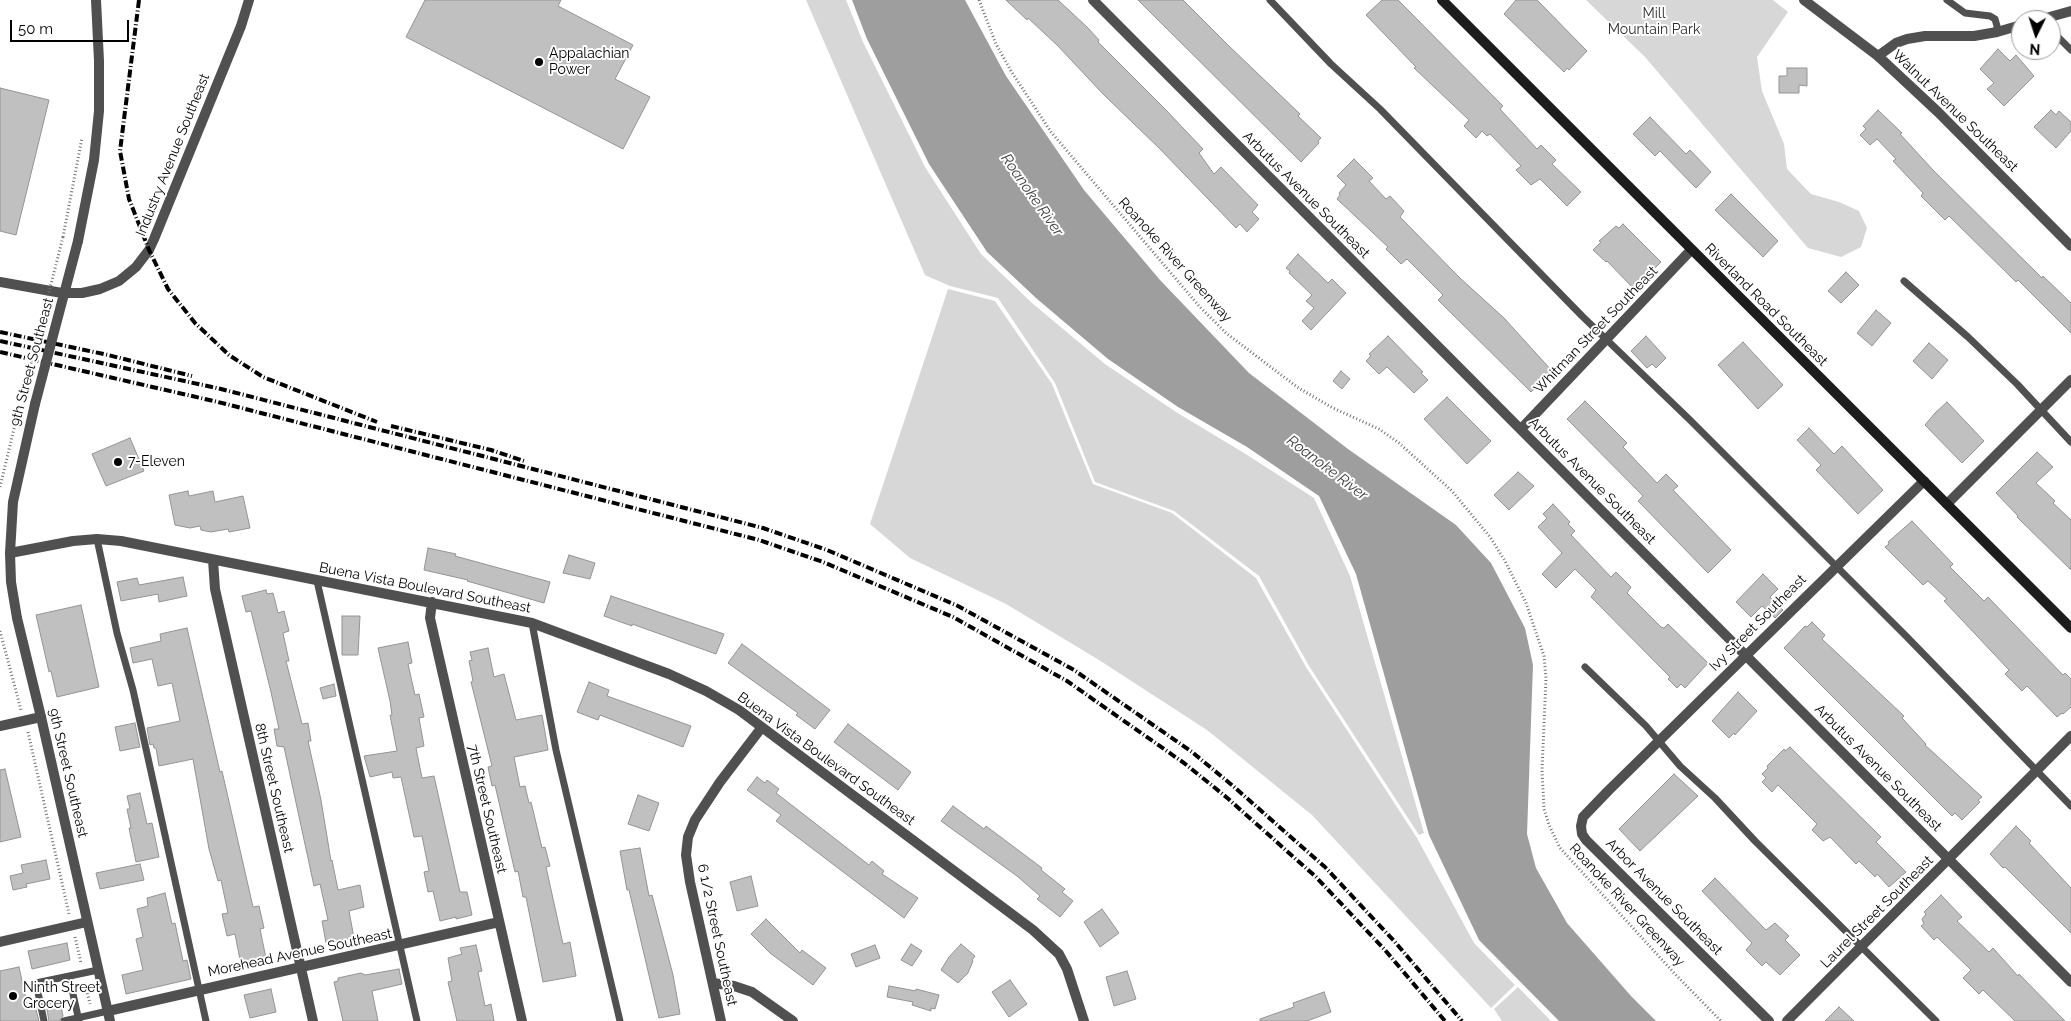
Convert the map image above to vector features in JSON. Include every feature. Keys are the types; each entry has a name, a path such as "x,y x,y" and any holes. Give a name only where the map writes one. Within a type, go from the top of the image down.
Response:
{"main road":[{"name":"Riverland Road Southeast","path":"1442,0 2071,628"}],"street":[{"name":"9th Street Southeast","path":"96,0 99,111 94,160 78,241 35,404 13,502 10,553 11,582 17,618 109,1016"},
{"name":"Industry Avenue Southeast","path":"0,282 62,293 82,293 100,289 119,281 136,267 149,250 154,239 241,26 249,0"},
{"name":"Arbutus Avenue Southeast","path":"1093,0 2071,982"},
{"name":"Walnut Avenue Southeast","path":"1808,3 1878,56 1938,112 2071,246"},
{"path":"1878,56 1896,43 1907,38 1974,36 2011,28"},
{"name":"Whitman Street Southeast","path":"1521,429 1691,250"},
{"path":"1947,504 2071,380"},
{"name":"Ivy Street Southeast","path":"1612,786 1924,481"},
{"name":"Buena Vista Boulevard Southeast","path":"10,553 73,541 96,539 121,541 532,623 668,674 706,691 739,710 1033,930 1059,954 1067,968 1084,1021"},
{"name":"8th Street Southeast","path":"213,560 215,589 313,1021"},
{"name":"7th Street Southeast","path":"432,602 430,618 522,1021"},
{"path":"0,726 41,717"},
{"name":"6 1/2 Street Southeast","path":"721,1021 690,882 686,855 688,837 700,813 762,727"},
{"name":"Laurel Street Southeast","path":"1787,1021 2071,736"},
{"name":"Arbor Avenue Southeast","path":"1612,786 1583,817 1582,834 1769,1021"},
{"path":"0,942 88,922"},
{"name":"Morehead Avenue Southeast","path":"109,1016 199,989 499,922"},
{"path":"713,983 734,986 752,992 793,1021"}],"lane":[{"path":"1270,0 1331,64 1387,116 1606,340 1690,420 1907,637 2071,806"},
{"path":"1947,0 1965,13 1990,16 1995,19 1997,32"},
{"path":"2061,40 2071,50"},
{"path":"1904,281 1968,337 2071,442"},
{"path":"96,539 132,690 206,1021"},
{"path":"317,581 417,1021"},
{"path":"532,623 556,750 620,1021"},
{"path":"1585,667 1680,766 1715,798 1936,1021"},
{"path":"44,1021 36,983 98,970"},
{"path":"69,976 78,1019"},
{"path":"64,1021 93,1014 109,1016"}],"path":[{"name":"Roanoke River Greenway","path":"979,0 996,44 1011,71 1051,132 1199,306 1226,333 1275,371 1333,408 1378,429 1399,443 1452,491 1490,537 1506,561 1526,602 1544,656 1546,678 1542,770 1544,809 1549,825 1560,848 1675,974 1721,1021"},
{"path":"29,371 63,237 83,131"},
{"path":"0,487 21,400"},
{"path":"0,631 24,721 93,1014"}],"green space":[{"path":"806,0 846,0 863,42 925,167 981,254 1032,303 1105,364 1176,412 1314,498 1350,576 1424,833 1419,835 1309,666 1259,576 1174,511 1095,482 1055,383 998,298 950,286 925,275"},
{"name":"Mill Mountain Park","path":"1586,0 1773,0 1788,12 1757,57 1762,91 1784,144 1787,169 1811,194 1839,202 1859,211 1867,228 1861,247 1841,257 1808,248 1645,57"},
{"path":"948,289 995,301 1052,384 1093,484 1172,513 1256,578 1306,667 1417,838 1474,943 1515,985 1491,1008 1312,815 1207,730 1099,660 1006,604 910,558 870,524"},
{"path":"1518,987 1551,1021 1502,1021 1494,1009"}],"water":[{"name":"Roanoke River","path":"852,0 965,0 1006,76 1084,190 1160,280 1249,373 1348,449 1456,525 1491,563 1525,628 1533,665 1527,834 1536,868 1567,923 1631,996 1656,1021 1559,1021 1479,940 1429,835 1356,574 1319,496 1247,447 1178,407 1108,359 1036,298 987,252 929,164 867,39"}],"building":[{"name":"Appalachian Power","path":"425,0 561,0 558,6 633,45 615,79 650,97 623,149 406,37"},
{"path":"1006,0 1058,0 1087,27 1099,40 1098,42 1203,149 1199,153 1214,174 1221,167 1258,205 1252,212 1259,219 1247,232 1240,224 1236,228 1057,45"},
{"path":"1138,0 1183,0 1300,114 1298,116 1321,138 1318,141 1319,143 1301,162"},
{"path":"1382,0 1398,0 1503,106 1500,109 1537,149 1541,145 1556,160 1552,164 1581,192 1567,206 1540,179 1531,185 1516,170 1521,166 1490,134 1487,136 1482,131 1476,138 1464,126 1469,120 1414,68 1416,67 1366,15"},
{"path":"1516,0 1537,0 1587,51 1569,70 1567,68 1564,72 1504,14"},
{"path":"1998,49 2010,61 2020,60 2034,76 2004,106 1987,89 1994,83 1980,69"},
{"path":"1787,68 1807,68 1807,86 1799,85 1799,93 1779,93 1779,76 1787,76"},
{"path":"0,88 49,100 16,235 0,231"},
{"path":"1878,110 1902,133 1900,134 1933,170 2042,278 2043,276 2071,303 2071,333 2018,280 2016,282 1949,216 1945,220 1921,196 1923,193 1893,161 1896,159 1877,139 1870,145 1860,135 1866,129 1863,126"},
{"path":"2051,110 2056,115 2059,111 2071,122 2071,131 2056,148 2034,127"},
{"path":"1650,117 1686,154 1690,150 1711,172 1696,188 1660,151 1655,156 1633,134"},
{"path":"1354,159 1373,178 1369,181 1386,199 1390,196 1404,211 1400,217 1460,278 1504,318 1553,372 1531,392 1438,300 1443,295 1407,259 1401,264 1386,249 1388,247 1337,199 1340,195 1339,193 1346,185 1337,176"},
{"path":"1731,194 1778,241 1763,257 1715,210"},
{"path":"1623,224 1661,262 1634,289 1607,261 1593,250 1601,242 1599,241 1616,226 1619,228"},
{"path":"1298,254 1328,283 1332,279 1346,293 1311,330 1302,321 1314,308 1306,301 1312,295 1286,268"},
{"path":"1846,272 1859,285 1841,303 1828,291"},
{"path":"1876,310 1891,323 1872,346 1857,333"},
{"path":"1388,336 1423,372 1421,373 1428,380 1414,393 1387,367 1379,374 1366,361 1371,356 1369,354"},
{"path":"1646,336 1666,358 1656,368 1652,364 1647,368 1631,351"},
{"path":"1743,342 1783,385 1758,409 1718,365"},
{"path":"1929,343 1948,360 1932,379 1913,361"},
{"path":"1341,371 1350,379 1342,389 1333,381"},
{"path":"1447,397 1491,441 1467,464 1424,419"},
{"path":"1585,401 1627,443 1623,447 1657,483 1666,474 1678,486 1673,490 1731,550 1708,573 1638,501 1643,496 1567,419"},
{"path":"1947,402 1984,441 1962,463 1925,425"},
{"path":"1809,428 1834,454 1842,446 1883,490 1858,514 1816,470 1821,465 1797,440"},
{"name":"7-Eleven","path":"130,438 144,471 106,486 92,454"},
{"path":"2037,452 2053,467 2036,483 2071,520 2071,570 2017,517 1996,493"},
{"path":"1518,472 1534,486 1509,510 1494,495"},
{"path":"188,491 189,496 213,491 215,502 243,496 250,528 229,532 228,529 211,532 201,530 200,526 190,528 175,525 169,495"},
{"path":"1553,504 1570,522 1568,524 1575,531 1571,535 1611,577 1616,572 1631,587 1627,593 1661,627 1664,628 1668,624 1708,663 1685,688 1681,684 1677,688 1668,679 1670,677 1591,597 1596,590 1575,569 1556,588 1542,574 1562,553 1538,527 1547,518 1543,514"},
{"path":"1912,521 1953,564 1950,567 1984,601 1988,597 2063,675 2065,673 2071,679 2071,707 2063,714 2057,717 2027,686 2022,691 2005,674 2009,670 1944,601 1947,599 1928,581 1923,585 1885,547 1889,544 1888,542"},
{"path":"428,548 456,554 455,556 550,582 544,603 468,580 424,570"},
{"path":"569,555 595,563 590,579 563,573"},
{"path":"1763,574 1778,589 1770,597 1783,610 1775,618 1762,606 1751,617 1736,602"},
{"path":"183,577 187,596 159,602 158,594 121,601 117,582 137,578 139,585"},
{"path":"266,590 267,594 273,593 278,613 284,611 289,631 283,633 289,661 286,661 302,724 308,723 311,741 308,741 338,890 360,885 364,907 349,911 354,938 326,943 322,921 328,920 320,884 314,886 284,747 277,746 274,729 279,729 251,611 246,612 242,596"},
{"path":"611,596 724,634 716,654 604,616"},
{"path":"81,605 99,687 57,697 51,671 49,672 36,615"},
{"path":"342,616 360,616 358,655 342,655"},
{"path":"1812,622 1825,635 1822,639 1904,716 1902,718 1925,745 1982,797 1978,800 1980,802 1962,820 1955,813 1952,816 1784,648 1805,626 1807,627"},
{"path":"187,628 253,907 259,906 264,928 260,929 267,963 245,968 245,965 241,965 235,934 227,936 222,914 228,913 221,880 218,881 209,849 193,759 159,766 156,748 154,748 153,744 150,745 147,728 180,721 172,683 158,686 152,659 133,663 130,648 161,641 160,634"},
{"path":"408,642 412,663 408,664 415,695 419,694 424,717 419,718 424,746 416,748 422,778 434,776 460,892 467,892 472,915 456,919 456,917 440,921 433,891 428,892 424,872 429,871 422,836 414,837 401,777 393,778 392,772 370,777 364,756 397,751 390,715 392,715 390,701 378,648"},
{"path":"742,644 830,710 815,729 796,715 798,713 728,663"},
{"path":"488,648 494,677 504,674 516,720 542,715 548,750 514,757 520,787 525,786 529,803 531,802 542,848 545,847 550,866 546,867 563,944 570,942 576,976 543,982 526,897 523,897 518,871 515,872 495,785 492,786 488,767 492,766 471,682 473,681 469,661 472,660 470,652"},
{"path":"589,682 609,690 607,696 691,726 683,747 600,715 598,720 577,712"},
{"path":"334,684 336,696 323,699 320,688"},
{"path":"1738,692 1757,711 1735,735 1734,733 1729,738 1712,721"},
{"path":"135,723 140,747 120,751 115,727"},
{"path":"848,724 911,772 898,790 834,742"},
{"path":"1790,747 1881,837 1876,842 1906,872 1889,887 1877,874 1875,877 1859,861 1856,864 1830,837 1823,841 1812,830 1817,824 1778,785 1772,792 1762,782 1766,778 1762,774 1768,768 1767,766 1784,749 1785,751"},
{"path":"5,769 21,837 0,842 0,770"},
{"path":"1674,774 1698,796 1640,851 1619,829"},
{"path":"757,777 765,783 767,780 779,789 776,793 869,865 872,861 884,871 882,874 918,898 904,918 776,821 781,815 747,790"},
{"path":"140,793 147,824 152,823 159,857 136,862 129,828 131,828 127,809 130,809 127,796"},
{"path":"638,795 659,803 649,831 628,824"},
{"path":"953,806 984,829 986,826 1042,868 1041,870 1065,889 1062,892 1073,901 1060,917 1037,899 1040,896 1017,876 941,821"},
{"path":"2016,826 2031,841 2029,843 2071,888 2071,933 1990,854"},
{"path":"640,848 649,896 652,895 673,975 680,1014 659,1018 629,890 627,890 620,851"},
{"path":"46,860 50,879 26,884 27,887 13,890 10,876 23,873 21,865"},
{"path":"140,864 144,880 100,889 96,873"},
{"path":"751,876 758,906 737,911 730,882"},
{"path":"1715,878 1766,930 1775,923 1789,936 1785,940 1800,955 1780,975 1766,962 1762,966 1746,950 1752,943 1702,891"},
{"path":"165,893 172,924 175,923 183,961 187,960 191,979 126,994 122,975 143,970 136,939 143,937 137,909 148,906 147,898"},
{"path":"1941,895 1962,917 1957,921 1989,952 1993,948 2018,976 2019,974 2065,1021 2015,1021 1983,990 1979,994 1963,978 1971,970 1937,937 1934,940 1921,926 1924,924 1922,919 1926,914 1924,912"},
{"path":"1102,909 1119,933 1100,947 1084,922"},
{"path":"766,919 800,953 802,950 826,968 813,985 770,953 751,934"},
{"path":"67,943 70,960 32,969 28,951"},
{"path":"911,944 922,951 912,966 901,960"},
{"path":"961,944 975,956 968,973 958,983 941,970 949,957"},
{"path":"476,945 482,971 478,972 485,1006 491,1004 494,1021 457,1021 448,982 452,981 448,958 462,954 460,948"},
{"path":"875,945 880,958 856,967 851,954"},
{"name":"Ninth Street Grocery","path":"19,967 28,1008 35,1006 39,1021 0,1021 0,971"},
{"path":"399,969 402,984 372,991 378,1021 343,1021 334,982 338,981 338,978 361,973 365,975"},
{"path":"1127,971 1136,999 1114,1006 1106,977"},
{"path":"1010,980 1027,1004 1009,1017 992,992"},
{"path":"889,986 916,991 916,989 939,995 935,1009 931,1008 931,1011 912,1005 913,1002 887,997"},
{"path":"271,989 276,1012 250,1018 244,995"},
{"path":"1324,992 1331,1012 1307,1021 1260,1021 1260,1019 1294,1007 1293,1003"},
{"path":"60,1001 63,1016 59,1021 49,1021 46,1004"},
{"path":"1839,1007 1854,1021 1825,1021"}],"railway":[{"path":"139,0 120,151 129,199 149,250 168,289 195,323 229,355 263,377 377,422"},
{"path":"0,332 108,355 192,376"},
{"path":"0,341 221,389 763,528 827,550 958,606 1074,670 1192,752 1325,867 1395,942 1462,1021"},
{"path":"0,352 218,402 759,540 823,562 953,617 1067,681 1184,763 1225,796 1316,877 1385,950 1445,1021"},
{"path":"391,426 491,450 524,461"}],"place":[{"name":"Appalachian Power","path":"539,62"},
{"name":"7-Eleven","path":"118,462"},
{"name":"Ninth Street Grocery","path":"13,996"}]}
